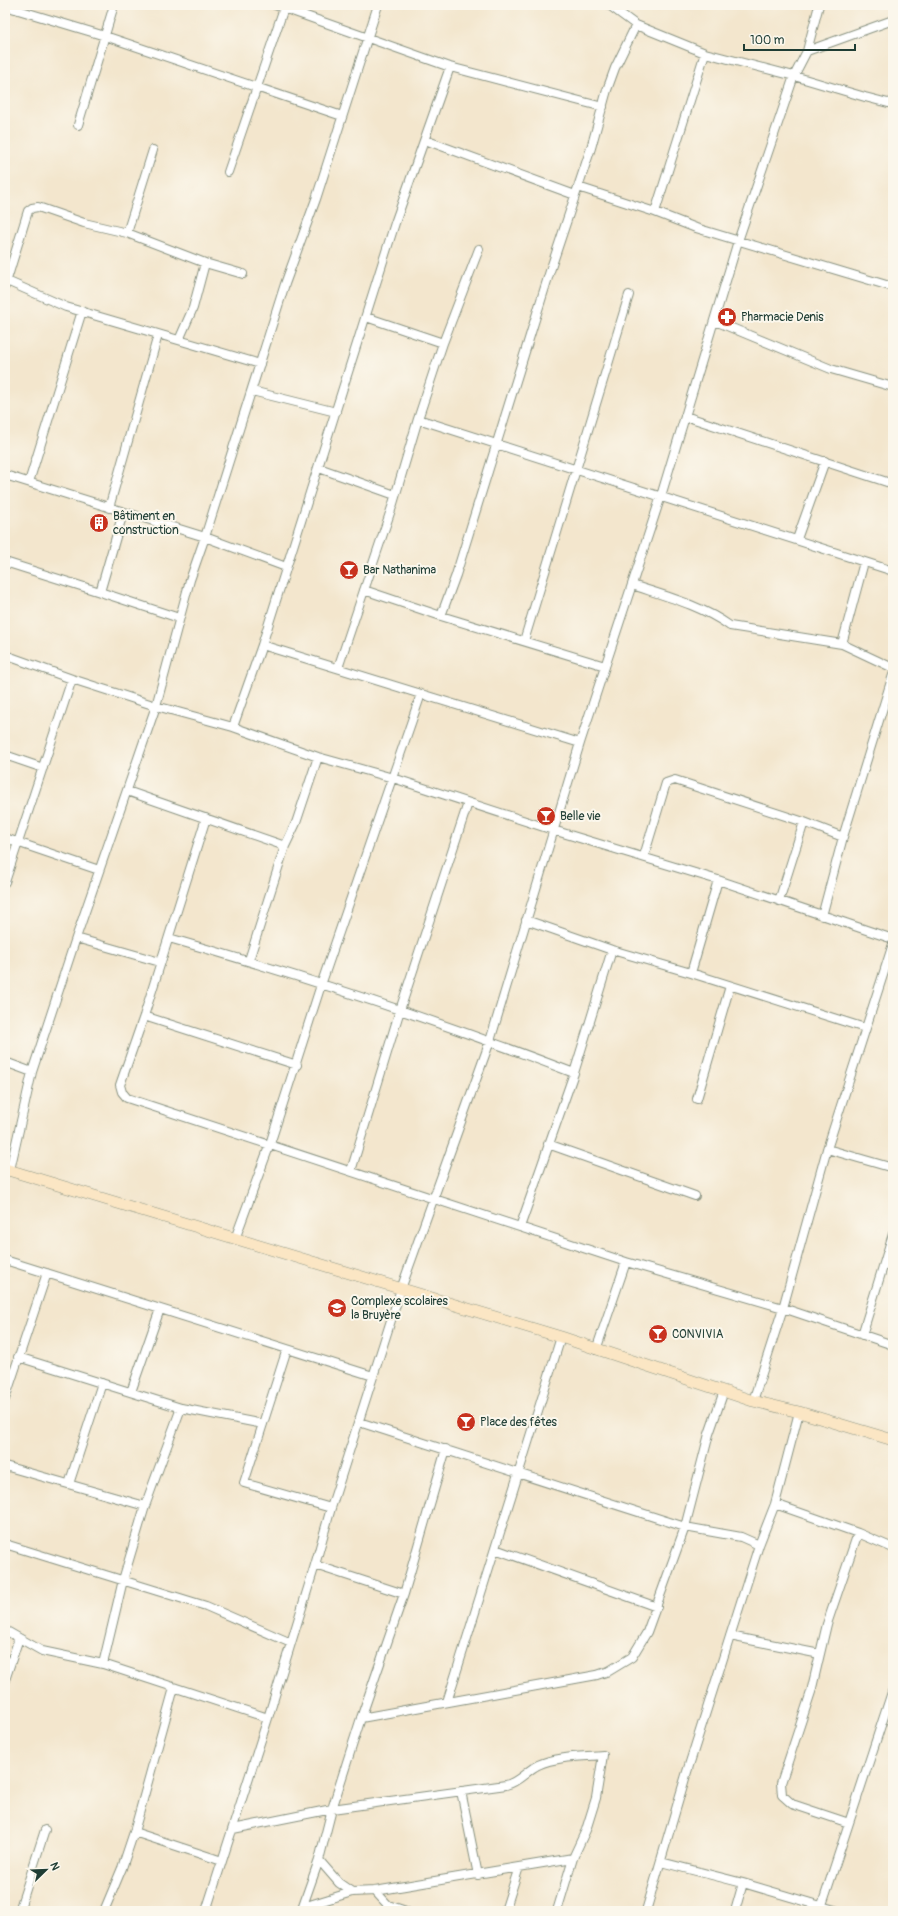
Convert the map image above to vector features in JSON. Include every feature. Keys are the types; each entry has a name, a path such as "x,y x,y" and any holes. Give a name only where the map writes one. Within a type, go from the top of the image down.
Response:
{"street":[{"path":"78,126 114,5"},
{"path":"275,5 285,7 450,67 603,108"},
{"path":"378,5 316,199 285,284 206,538 190,580 156,706 99,870 32,1072 7,1170 561,1337 596,1350 753,1401 799,1412 893,1440"},
{"path":"609,5 636,25 704,53 794,76 865,97 893,102"},
{"path":"206,1911 268,1718 331,1508 401,1289 490,1041 553,830 661,496 738,241 794,76 807,51 819,5"},
{"path":"5,6 105,36 342,116"},
{"path":"228,172 256,87 285,7"},
{"path":"807,51 893,20"},
{"path":"441,616 456,575 615,68 636,25"},
{"path":"655,212 704,53"},
{"path":"233,727 262,644 319,468 395,223 450,67"},
{"path":"425,140 577,191 655,212 696,228 893,287"},
{"path":"127,233 153,150"},
{"path":"243,274 205,263 127,233 84,223 38,207 32,208 28,211 6,284 59,304 158,335 180,340 260,364"},
{"path":"338,668 443,343 479,249"},
{"path":"180,340 193,308 205,263"},
{"path":"524,641 629,295"},
{"path":"29,482 82,311"},
{"path":"366,317 443,343"},
{"path":"715,321 831,369 893,387"},
{"path":"109,508 158,335"},
{"path":"252,391 336,412"},
{"path":"685,416 893,484"},
{"path":"418,419 496,445 797,539 893,571"},
{"path":"797,539 825,461"},
{"path":"319,468 395,495"},
{"path":"5,475 122,513 206,538 286,567"},
{"path":"100,592 122,513"},
{"path":"5,562 179,618"},
{"path":"842,644 864,562"},
{"path":"632,585 686,603 715,615 730,626 842,644 893,668"},
{"path":"364,590 441,616 605,666"},
{"path":"262,644 580,743"},
{"path":"5,654 72,679 156,706 233,727 318,757 393,778 553,830 644,856 893,939"},
{"path":"822,916 843,837 893,675"},
{"path":"5,882 72,679"},
{"path":"235,1239 297,1065 321,985 421,694"},
{"path":"5,755 43,768"},
{"path":"249,960 285,846 296,823 318,757"},
{"path":"644,856 666,783 674,780 804,822 843,837"},
{"path":"127,791 285,846"},
{"path":"351,1171 400,1010 468,803"},
{"path":"206,818 144,1016 120,1085 122,1092 127,1098 626,1262 783,1308 893,1345"},
{"path":"779,901 804,822"},
{"path":"5,838 99,870"},
{"path":"690,973 718,880"},
{"path":"526,920 612,950 865,1028"},
{"path":"76,938 160,962"},
{"path":"169,938 249,960 400,1010 490,1041 574,1073"},
{"path":"753,1401 783,1308 828,1149 865,1028 893,944"},
{"path":"520,1227 574,1073 612,950"},
{"path":"697,1098 730,986"},
{"path":"144,1016 297,1065"},
{"path":"5,1062 32,1072"},
{"path":"548,1144 695,1196"},
{"path":"828,1149 893,1168"},
{"path":"862,1335 890,1256 893,1234"},
{"path":"5,1260 373,1376"},
{"path":"596,1350 626,1262"},
{"path":"5,1400 47,1273"},
{"path":"131,1392 160,1309"},
{"path":"447,1702 561,1337"},
{"path":"287,1349 244,1483 331,1508"},
{"path":"18,1357 181,1408 263,1424"},
{"path":"69,1484 102,1383"},
{"path":"361,1718 597,1675 609,1671 632,1657 647,1632 685,1527 709,1434 724,1392"},
{"path":"103,1664 123,1580 145,1506 181,1408"},
{"path":"646,1911 686,1775 730,1636 759,1545 775,1504 799,1412"},
{"path":"359,1422 685,1527 741,1538 759,1545"},
{"path":"302,1909 319,1860 332,1809 361,1718 404,1594 446,1449"},
{"path":"5,1466 145,1506"},
{"path":"775,1504 858,1533 893,1548"},
{"path":"849,1823 792,1804 782,1795 781,1783 811,1692 827,1624 858,1533"},
{"path":"5,1544 206,1606 291,1643"},
{"path":"495,1549 657,1607"},
{"path":"315,1565 404,1594"},
{"path":"5,1630 42,1651 103,1664 268,1718"},
{"path":"730,1636 820,1654"},
{"path":"5,1680 19,1638"},
{"path":"104,1911 122,1868 134,1832 174,1688"},
{"path":"822,1905 893,1689"},
{"path":"885,1714 893,1718"},
{"path":"233,1829 332,1809 514,1783 535,1766 553,1760 603,1755 596,1798 586,1830 574,1858 557,1911"},
{"path":"461,1791 478,1875"},
{"path":"19,1911 45,1830"},
{"path":"134,1832 222,1861"},
{"path":"302,1909 352,1892 375,1891 574,1858"},
{"path":"319,1860 339,1883 352,1892"},
{"path":"661,1862 743,1883 822,1905 838,1911"},
{"path":"505,1911 519,1867"},
{"path":"735,1911 743,1883"},
{"path":"375,1891 388,1908 406,1911"}],"place":[{"name":"Pharmacie Denis","path":"727,317"},
{"name":"Bâtiment en construction","path":"99,523"},
{"name":"Bar Nathanima","path":"349,570"},
{"name":"Belle vie","path":"546,816"},
{"name":"Complexe scolaires la Bruyère","path":"337,1308"},
{"name":"CONVIVIA","path":"658,1334"},
{"name":"Place des fêtes","path":"466,1422"}]}
